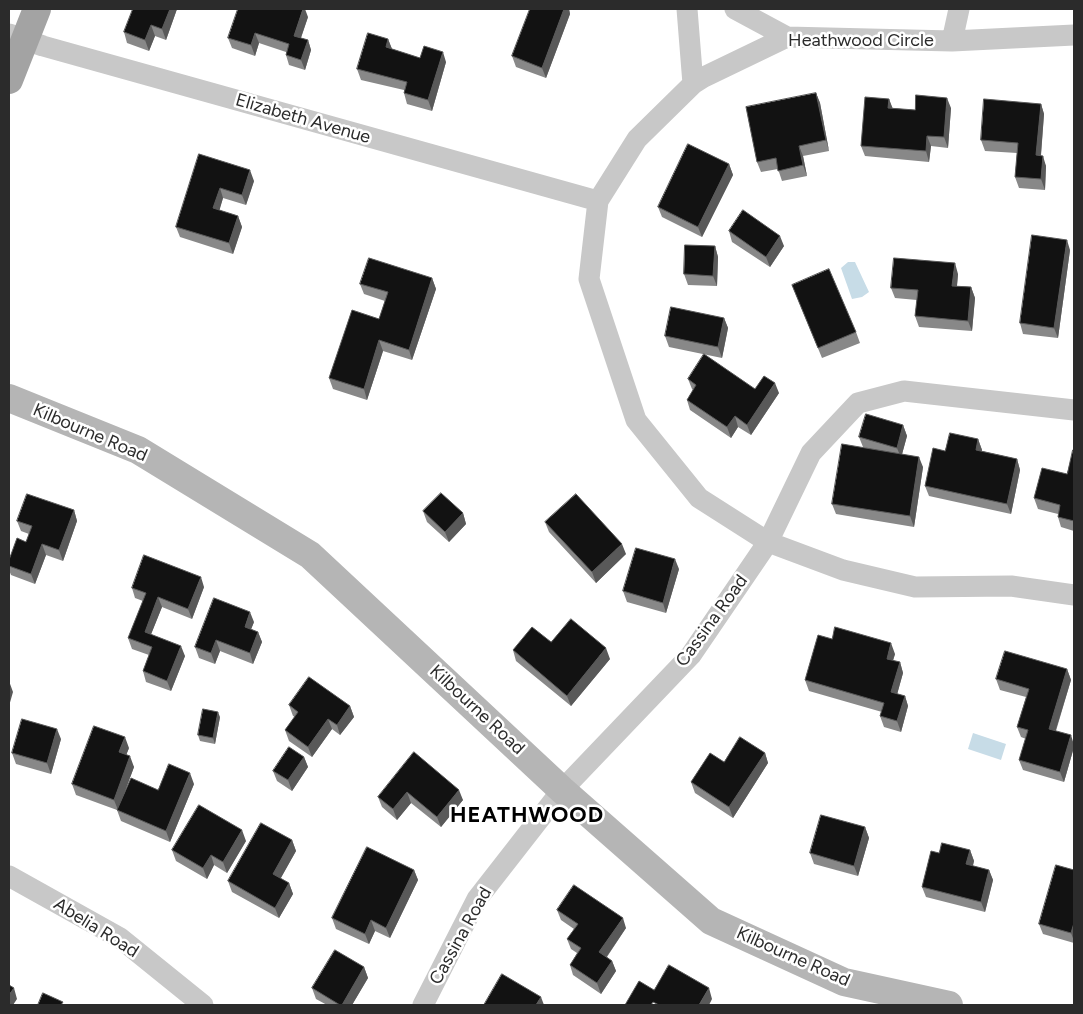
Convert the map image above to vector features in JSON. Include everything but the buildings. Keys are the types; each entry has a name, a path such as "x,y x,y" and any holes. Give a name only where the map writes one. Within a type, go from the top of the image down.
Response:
{"main road":[{"path":"9,80 17,37 37,9"}],"street":[{"path":"687,9 693,84"},
{"path":"735,9 787,37"},
{"path":"952,41 959,9"},
{"name":"Heathwood Circle","path":"1074,35 952,41 787,37 693,84 638,139 598,201 589,279 636,420 699,498 768,542 843,570 915,587 1011,586 1074,594"},
{"name":"Elizabeth Avenue","path":"17,37 598,201"},
{"name":"Cassina Road","path":"423,1005 477,899 562,790 691,655 768,542 811,454 858,403 904,391 1074,410"},
{"name":"Kilbourne Road","path":"9,398 138,450 310,554 562,790 711,921 844,982 949,1005"},
{"name":"Abelia Road","path":"9,876 120,938 202,1005"}],"water":[{"path":"848,262 855,262 869,292 862,297 852,299 841,268"},
{"path":"973,733 1006,744 1001,760 968,749"}],"district":[{"name":"HEATHWOOD","path":"527,816"}]}
